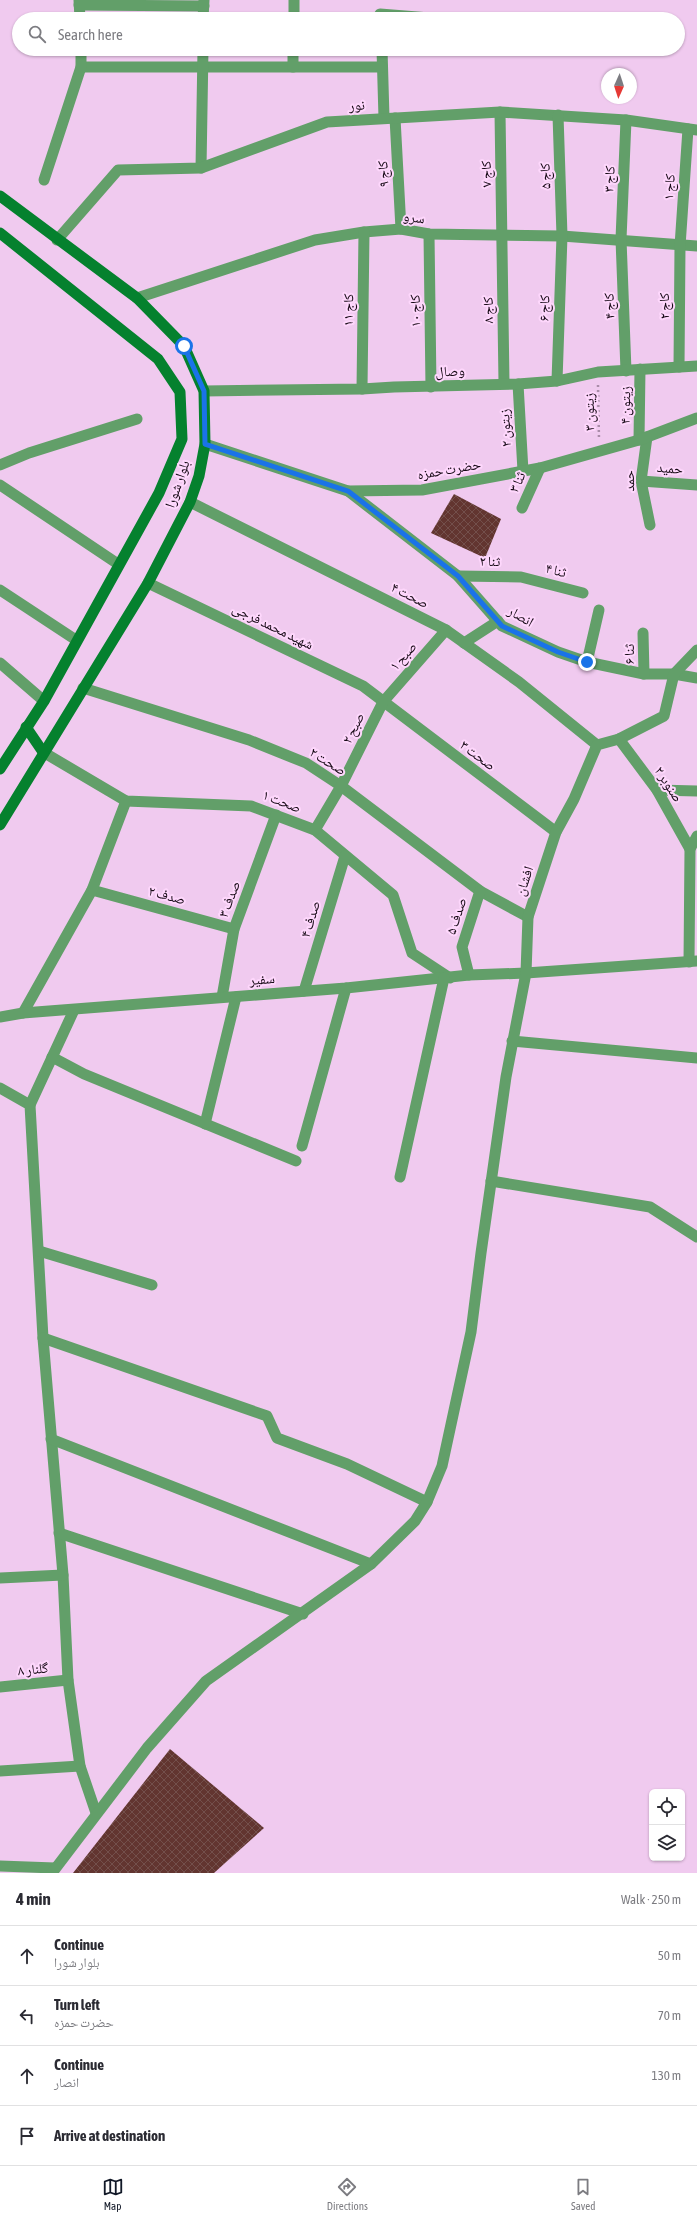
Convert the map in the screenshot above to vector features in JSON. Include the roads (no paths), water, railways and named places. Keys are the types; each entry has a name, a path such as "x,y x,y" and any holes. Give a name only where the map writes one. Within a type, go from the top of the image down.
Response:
{"main road":[{"name":"بلوار شورا","path":"0,196 136,298 184,346 204,391 205,444 199,476 190,502 148,582 43,752 0,826"},
{"name":"بلوار شورا","path":"0,233 158,359 180,392 182,439 159,493 118,564 44,701 0,769"},
{"path":"26,727 43,752"}],"street":[{"path":"294,0 294,12"},
{"path":"79,3 204,3"},
{"path":"44,180 81,67 81,56"},
{"path":"201,168 203,56"},
{"path":"293,56 293,67"},
{"name":"کاج ۹","path":"382,56 382,67 390,118 401,229"},
{"path":"81,67 382,67"},
{"name":"نور","path":"57,240 118,170 201,168 327,122 500,112 626,120 693,130"},
{"name":"کاج ۷","path":"500,112 502,237"},
{"name":"کاج ۵","path":"558,115 562,236"},
{"name":"کاج ۳","path":"621,239 626,120"},
{"name":"کاج ۱","path":"680,246 693,130"},
{"name":"سرو","path":"136,298 315,240 364,232 401,229 429,234 502,237 562,236 621,239 680,246 697,246"},
{"name":"کاج ۱۱","path":"362,389 364,232"},
{"name":"کاج ۱۰","path":"429,234 431,387"},
{"name":"کاج ۶","path":"557,381 562,236"},
{"name":"کاج ۸","path":"502,237 504,383"},
{"name":"کاج ۴","path":"621,239 626,371"},
{"name":"کاج ۲","path":"679,366 680,246"},
{"name":"وصال","path":"204,391 362,389 504,383 518,384 557,381 598,372 697,366"},
{"name":"زیتون ۴","path":"640,369 643,439"},
{"name":"زیتون ۲","path":"518,384 523,471"},
{"name":"حضرت حمزه","path":"205,444 348,491 422,490 540,468 643,439 697,418"},
{"path":"0,465 29,453 137,419"},
{"name":"حمد","path":"643,439 641,481 650,525"},
{"name":"ثنا ۳","path":"522,508 540,468"},
{"name":"حمید","path":"641,481 697,485"},
{"path":"0,485 118,564"},
{"name":"انصار","path":"348,491 458,576 502,626 558,652 587,662 644,674 674,674 697,678"},
{"name":"صحت ۴","path":"190,502 446,630 519,682 596,745"},
{"name":"ثنا ۲","path":"458,576 521,577"},
{"name":"ثنا ۴","path":"521,577 583,592"},
{"name":"شهید محمد فرجی","path":"148,582 363,686 383,702"},
{"path":"0,590 76,640"},
{"path":"587,662 599,610"},
{"path":"464,643 498,621"},
{"name":"صبح ۱","path":"383,702 446,630"},
{"name":"ثنا ۶","path":"644,633 644,674"},
{"path":"596,745 619,738 664,716 674,674 697,650"},
{"path":"0,663 44,701"},
{"name":"صحت ۲","path":"83,688 249,740 306,763 341,786 480,891 528,917"},
{"name":"صبح ۲","path":"315,830 341,786 383,702"},
{"name":"صحت ۳","path":"383,702 556,832"},
{"name":"صنوبر ۲","path":"619,738 657,790 690,849"},
{"name":"افشان","path":"53,1870 83,1833 96,1813 146,1748 206,1681 303,1614 371,1564 415,1521 427,1502 442,1466 471,1332 491,1181 497,1150 512,1041 526,973 528,917 556,832 574,799 596,745"},
{"name":"صحت ۱","path":"43,752 126,801 251,806 315,830 393,895 412,953 447,978"},
{"path":"657,790 697,791"},
{"path":"23,1013 92,890 126,801"},
{"name":"صدف ۳","path":"222,997 234,929 276,815"},
{"path":"693,961 690,849 697,836"},
{"name":"صدف ۴","path":"304,991 345,856"},
{"name":"صدف ۲","path":"92,890 234,929"},
{"name":"صدف ۵","path":"469,975 462,947 480,891"},
{"name":"سفیر","path":"0,1017 23,1013 346,988 469,975 526,973 693,961"},
{"path":"400,1177 447,978"},
{"path":"302,1146 346,988"},
{"path":"205,1124 236,997"},
{"path":"74,1010 30,1105 43,1338 63,1574 68,1680 80,1766 96,1813"},
{"path":"512,1041 697,1058"},
{"path":"52,1057 84,1074 296,1161"},
{"path":"0,1088 30,1105"},
{"path":"491,1181 650,1207 697,1237"},
{"path":"39,1251 152,1285"},
{"path":"43,1338 267,1416 277,1438 347,1464 427,1502"},
{"path":"51,1439 371,1564"},
{"path":"59,1534 303,1614"},
{"path":"0,1578 63,1574"},
{"name":"گلنار ۸","path":"0,1687 68,1680"},
{"path":"0,1771 80,1766"},
{"path":"0,1866 53,1870"}]}
